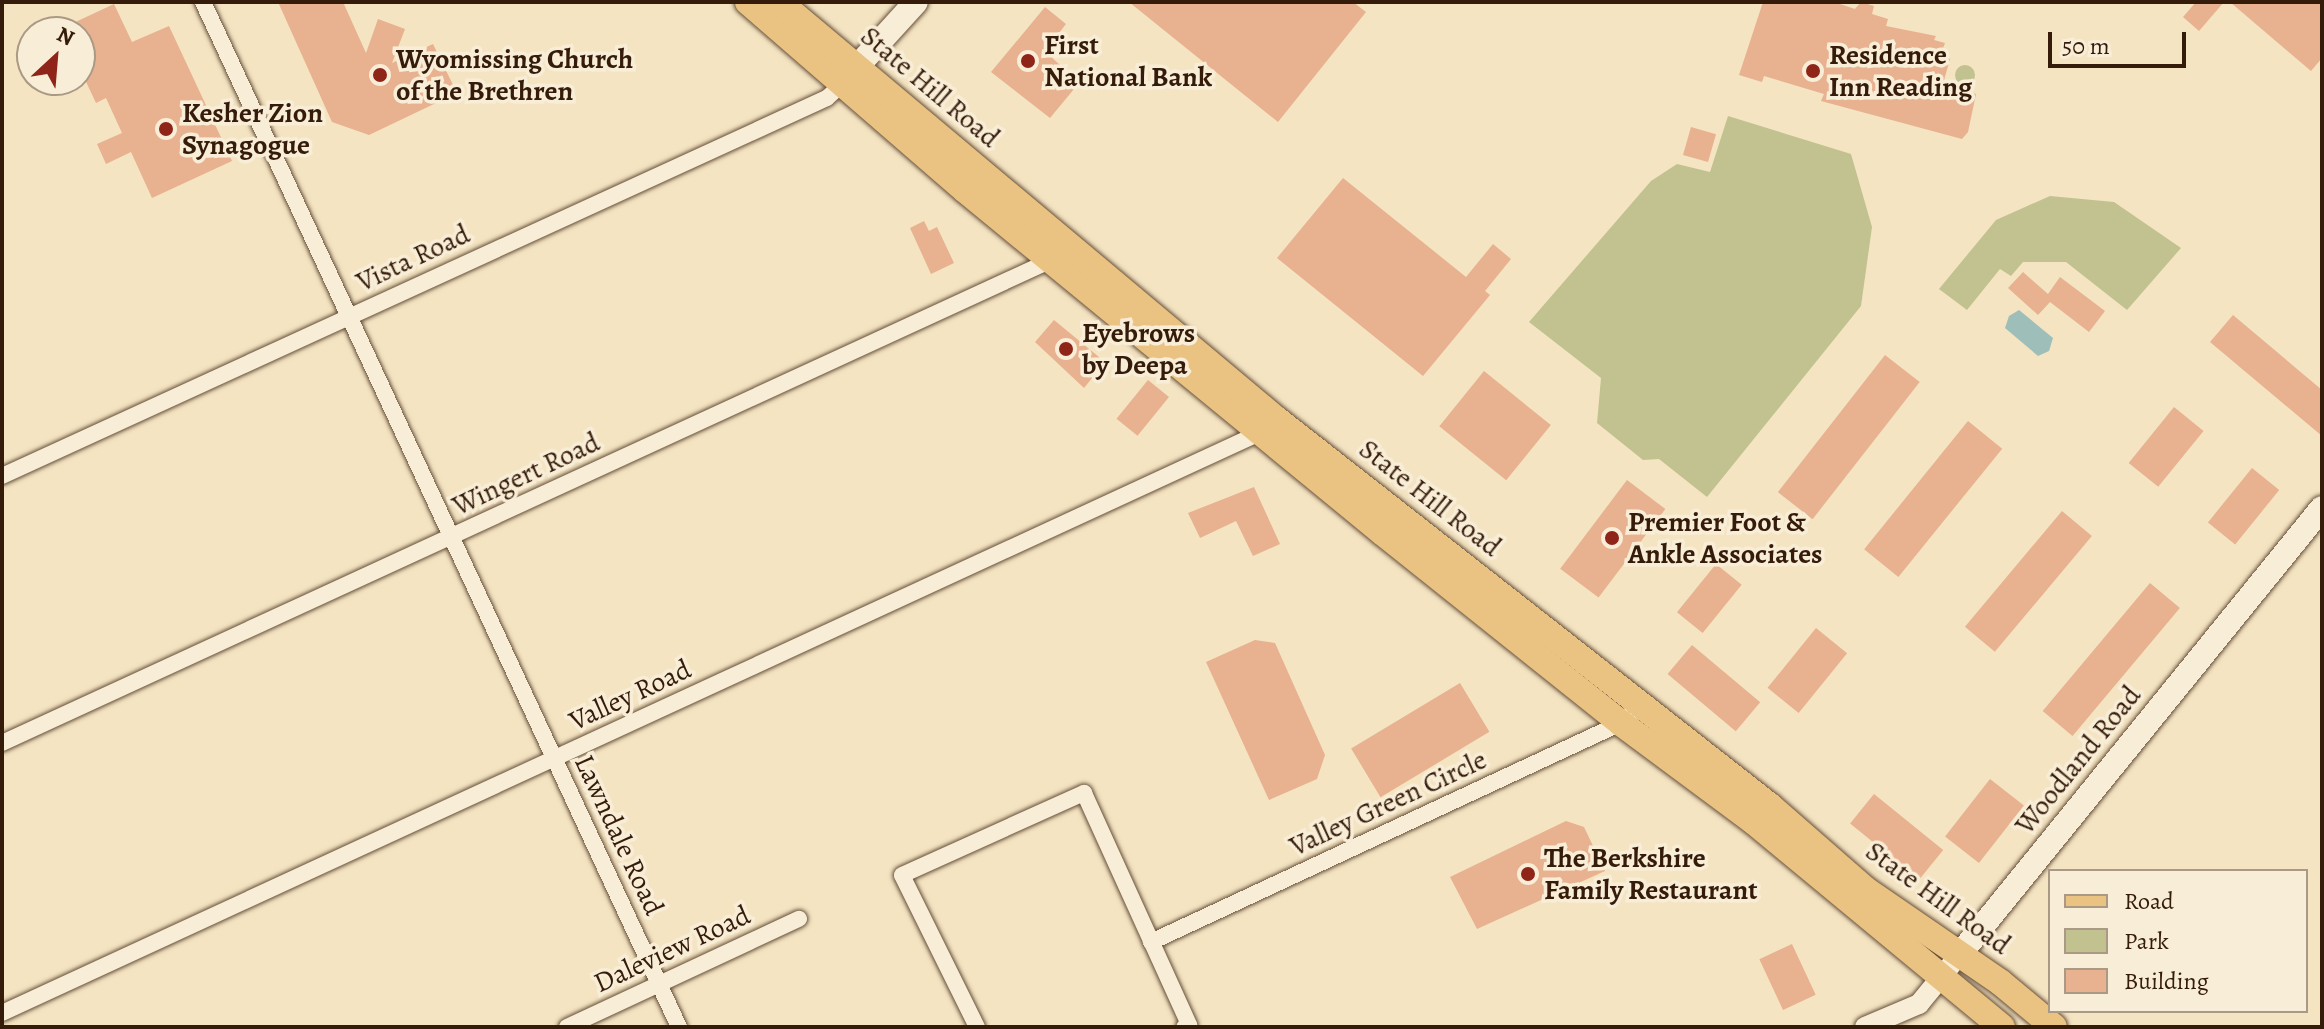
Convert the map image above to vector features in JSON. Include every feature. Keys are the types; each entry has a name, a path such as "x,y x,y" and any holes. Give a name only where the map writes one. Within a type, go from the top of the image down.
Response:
{"main road":[{"name":"State Hill Road","path":"748,2 850,76 1621,723 1753,821 2002,1027"},
{"name":"State Hill Road","path":"779,2 850,76"},
{"path":"850,76 916,2"},
{"name":"State Hill Road","path":"1270,426 1642,705 1866,890 1960,954 2054,1027"},
{"name":"Woodland Road","path":"1960,954 2322,508"}],"street":[{"name":"Lawndale Road","path":"203,2 679,1027"},
{"name":"Vista Road","path":"2,476 827,98 850,76"},
{"name":"Wingert Road","path":"2,743 1061,255"},
{"name":"Valley Road","path":"2,1013 1270,426"},
{"name":"Valley Green Circle","path":"1151,942 1621,723 1642,705"},
{"path":"977,1027 902,875 1084,793 1189,1025 1184,1027"},
{"name":"Daleview Road","path":"567,1027 799,919"},
{"name":"Woodland Road","path":"1865,1027 1919,1004 1960,954"}],"green space":[{"path":"1961,65 1969,65 1975,75 1969,85 1961,85 1955,79 1955,71"},
{"path":"1728,116 1851,154 1872,227 1861,306 1707,497 1659,459 1643,460 1597,423 1601,378 1529,322 1651,181 1677,164 1710,172"},
{"path":"2050,196 2114,202 2181,248 2127,310 2066,262 2023,262 2011,276 2000,269 1967,310 1939,289 1996,220"}],"water":[{"path":"2019,310 2053,338 2049,351 2038,356 2005,328 2009,316"}],"building":[{"name":"Wyomissing Church of the Brethren","path":"278,2 343,2 366,53 378,19 405,29 392,63 433,44 457,93 369,135 332,122"},
{"path":"1129,2 1353,2 1366,12 1278,122"},
{"name":"Residence Inn Reading","path":"1763,2 1834,2 1855,9 1861,2 1874,6 1872,14 1888,19 1886,26 1936,36 1934,40 1945,43 1940,56 1950,59 1943,84 1976,94 1968,132 1962,139 1821,101 1824,94 1764,76 1762,82 1739,75"},
{"path":"2196,2 2224,2 2199,31 2183,17"},
{"path":"2230,2 2322,2 2322,58 2311,71"},
{"path":"114,4 132,42 169,26 232,161 152,198 131,152 106,164 97,144 122,133 106,98 96,103 93,96 96,96 96,16 88,16"},
{"name":"First National Bank","path":"1045,7 1066,24 1045,51 1079,83 1050,118 991,72"},
{"path":"1691,127 1716,134 1708,162 1683,155"},
{"path":"1343,178 1466,277 1493,244 1511,259 1485,291 1490,295 1423,376 1277,258"},
{"path":"924,221 929,231 937,227 954,263 931,274 910,228"},
{"path":"2023,272 2048,294 2060,277 2105,311 2089,332 2050,302 2038,315 2008,288"},
{"path":"2233,315 2322,390 2322,436 2210,342"},
{"name":"Eyebrows by Deepa","path":"1054,320 1105,362 1084,388 1035,342"},
{"path":"1885,355 1920,382 1813,519 1778,492"},
{"path":"1484,371 1551,425 1506,480 1439,426"},
{"path":"1148,380 1169,397 1138,436 1117,419"},
{"path":"2174,407 2204,431 2158,487 2129,463"},
{"path":"1968,421 2002,449 1898,577 1864,549"},
{"path":"2252,468 2279,490 2235,544 2208,522"},
{"name":"Premier Foot & Ankle Associates","path":"1627,480 1665,509 1599,598 1560,569"},
{"path":"1254,487 1280,544 1253,556 1236,521 1200,538 1188,513"},
{"path":"2062,511 2092,536 1995,652 1965,627"},
{"path":"1716,564 1742,585 1703,633 1677,612"},
{"path":"2150,583 2180,608 2073,736 2043,711"},
{"path":"1816,628 1847,653 1799,713 1768,688"},
{"path":"1255,640 1275,643 1325,755 1317,779 1269,800 1206,662"},
{"path":"1692,645 1760,702 1736,731 1668,674"},
{"path":"1460,683 1489,732 1380,797 1351,748"},
{"path":"1990,779 2024,805 1979,863 1945,837"},
{"path":"1874,794 1943,850 1919,880 1850,824"},
{"name":"The Berkshire Family Restaurant","path":"1566,821 1584,827 1605,871 1477,929 1450,877"},
{"path":"1792,944 1816,995 1783,1010 1759,959"}],"place":[{"name":"First National Bank","path":"1028,61"},
{"name":"Residence Inn Reading","path":"1813,71"},
{"name":"Wyomissing Church of the Brethren","path":"380,75"},
{"name":"Kesher Zion Synagogue","path":"166,129"},
{"name":"Eyebrows by Deepa","path":"1066,349"},
{"name":"Premier Foot & Ankle Associates","path":"1612,538"},
{"name":"The Berkshire Family Restaurant","path":"1528,874"}]}
